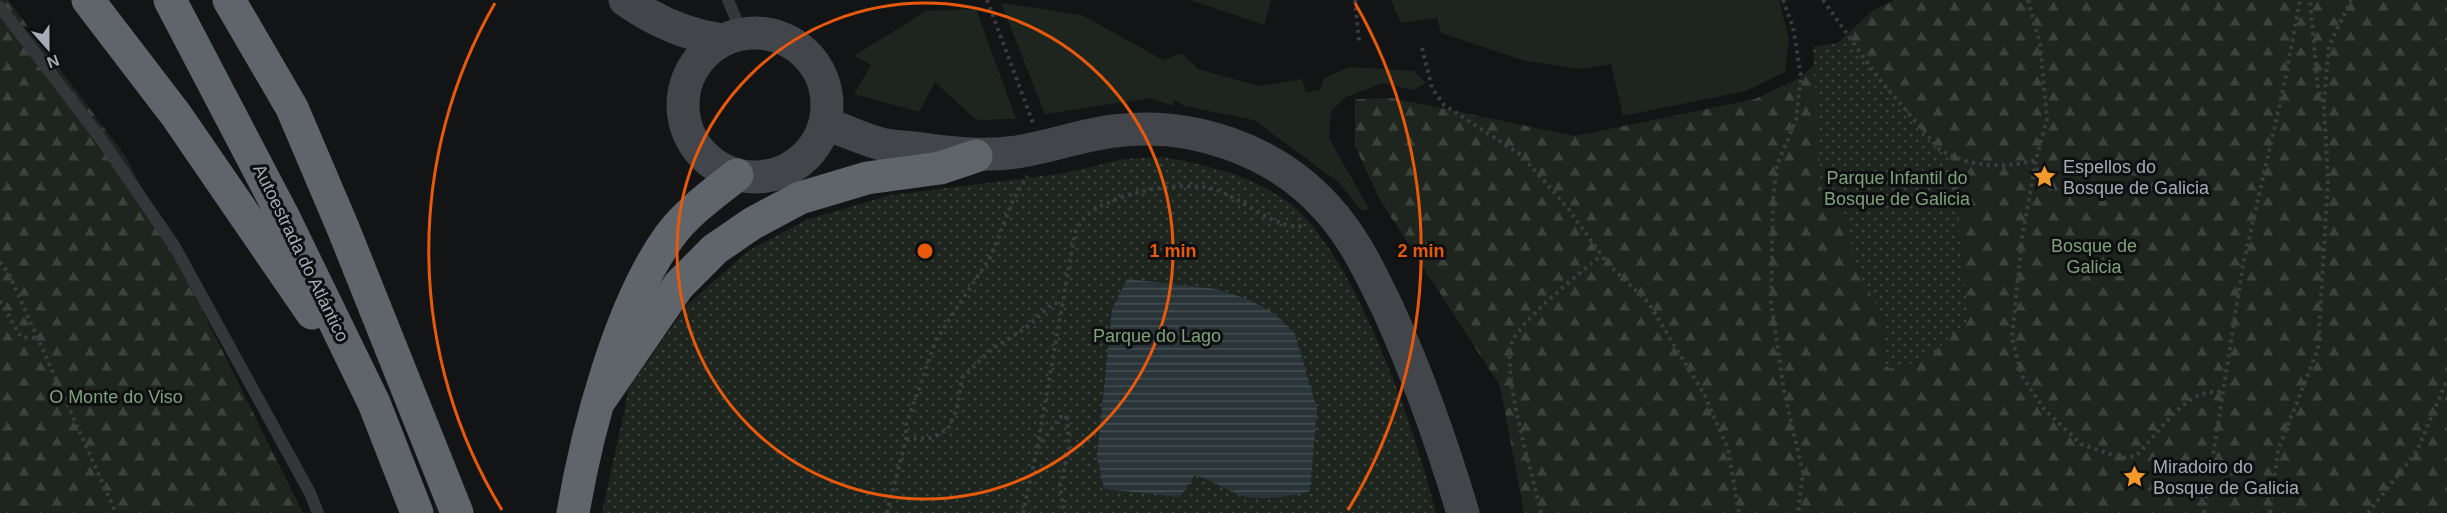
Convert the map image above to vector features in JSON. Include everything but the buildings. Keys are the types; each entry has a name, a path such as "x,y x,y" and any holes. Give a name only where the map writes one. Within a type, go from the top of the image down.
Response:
{"highway":[{"path":"88,0 176,115 374,403"},
{"name":"Autoestrada do Atlántico","path":"171,0 284,218 374,403 417,513"},
{"path":"229,0 292,108 361,272 457,513"},
{"path":"600,400 679,285 715,249 753,223 800,198 867,178 940,168 976,156"},
{"path":"573,513 582,463 632,303 669,236 712,194 737,175"}],"street":[{"path":"636,8 694,36 732,37 766,33 789,40 808,54 822,75 826,91 826,124 816,144 801,161 782,173 759,177 737,175 717,166 700,153 688,134 683,113 684,91 691,70 704,53 732,37"},
{"path":"636,8 675,63 684,91"},
{"path":"826,124 882,144 976,156 1034,149 1114,131 1154,128 1199,135 1240,146 1288,174 1327,208 1357,249 1415,368 1442,441 1463,513"}],"lane":[{"path":"728,0 732,37"},
{"path":"0,7 101,140 175,247 310,493 318,513"}],"path":[{"path":"987,0 1032,118"},
{"path":"1355,0 1359,42"},
{"path":"1784,0 1793,27 1801,77 1796,120 1777,165 1773,199 1771,301 1784,391 1803,473 1798,513"},
{"path":"1823,0 1879,79 1940,150 1950,156 1982,164 2014,165 2036,160"},
{"path":"2028,0 2037,28 2047,106 2044,133 2036,160 2022,238 2012,338 2022,376 2044,409 2081,444 2121,458 2136,456 2166,421 2186,404 2211,391 2222,392"},
{"path":"2204,513 2242,265 2284,86 2300,0"},
{"path":"2310,0 2318,90 2324,104"},
{"path":"2270,513 2278,450 2318,349 2328,181 2324,104 2328,82 2329,46 2351,0"},
{"path":"1422,48 1432,88 1444,105 1521,155 1567,207 1602,255 1648,302 1676,343 1704,394 1728,449 1739,513"},
{"path":"887,513 906,439 906,425 936,340 991,256 1013,200 1032,168"},
{"path":"1023,513 1037,449 1075,232 1084,218 1099,207 1138,192 1180,187 1213,189 1247,203 1276,222 1298,228 1311,223 1327,208"},
{"path":"1541,513 1510,373 1511,344 1535,314 1602,255"},
{"path":"0,262 9,274 116,513"},
{"path":"0,302 21,337 37,338"},
{"path":"906,439 932,438 948,429 957,409 962,378 992,349 1026,328 1053,303 1063,303"},
{"path":"2368,513 2417,451 2447,380"},
{"path":"1037,449 1060,417 1067,417 1069,449 1060,486 1064,513"}],"green space":[{"name":"O Monte do Viso","path":"0,0 8,0 126,157 303,513 0,513"},
{"path":"1190,0 1271,0 1264,25"},
{"path":"1391,0 1779,0 1789,40 1785,72 1746,91 1623,116 1611,64 1580,69 1525,61 1441,33 1437,18 1401,23"},
{"name":"Bosque de Galicia","path":"1895,0 2447,0 2447,513 1524,513 1500,386 1380,200 1355,146 1355,99 1392,98 1575,136 1755,99 1801,77 1873,10"},
{"path":"1001,3 1082,15 1163,60 1182,53 1198,69 1259,86 1302,79 1306,92 1320,90 1324,78 1350,67 1414,71 1426,83 1413,90 1383,83 1346,97 1331,111 1329,138 1369,209 1362,211 1339,183 1254,120 1184,106 1174,100 1173,106 1151,98 1045,114"},
{"path":"976,9 1016,119 976,120 935,82 919,112 854,94 871,65 854,56 926,11"},
{"name":"Parque Infantil do Bosque de Galicia","path":"1850,41 1929,140 1950,156 1969,319 1934,352 1896,371 1882,364 1885,321 1854,264 1846,215 1821,191 1813,47"},
{"name":"Parque do Lago","path":"1162,157 1214,168 1247,179 1293,206 1316,231 1339,265 1381,349 1399,394 1436,513 602,513 629,388 687,305 748,251 808,219 891,195 1065,173 1124,159"}],"shaded area":[{"path":"1127,279 1216,289 1250,300 1275,314 1295,334 1317,409 1310,491 1274,497 1246,497 1195,475 1180,497 1104,489 1097,457 1112,309"}],"place":[{"name":"Espellos do Bosque de Galicia","path":"2045,177"},
{"name":"Miradoiro do Bosque de Galicia","path":"2135,477"}]}
